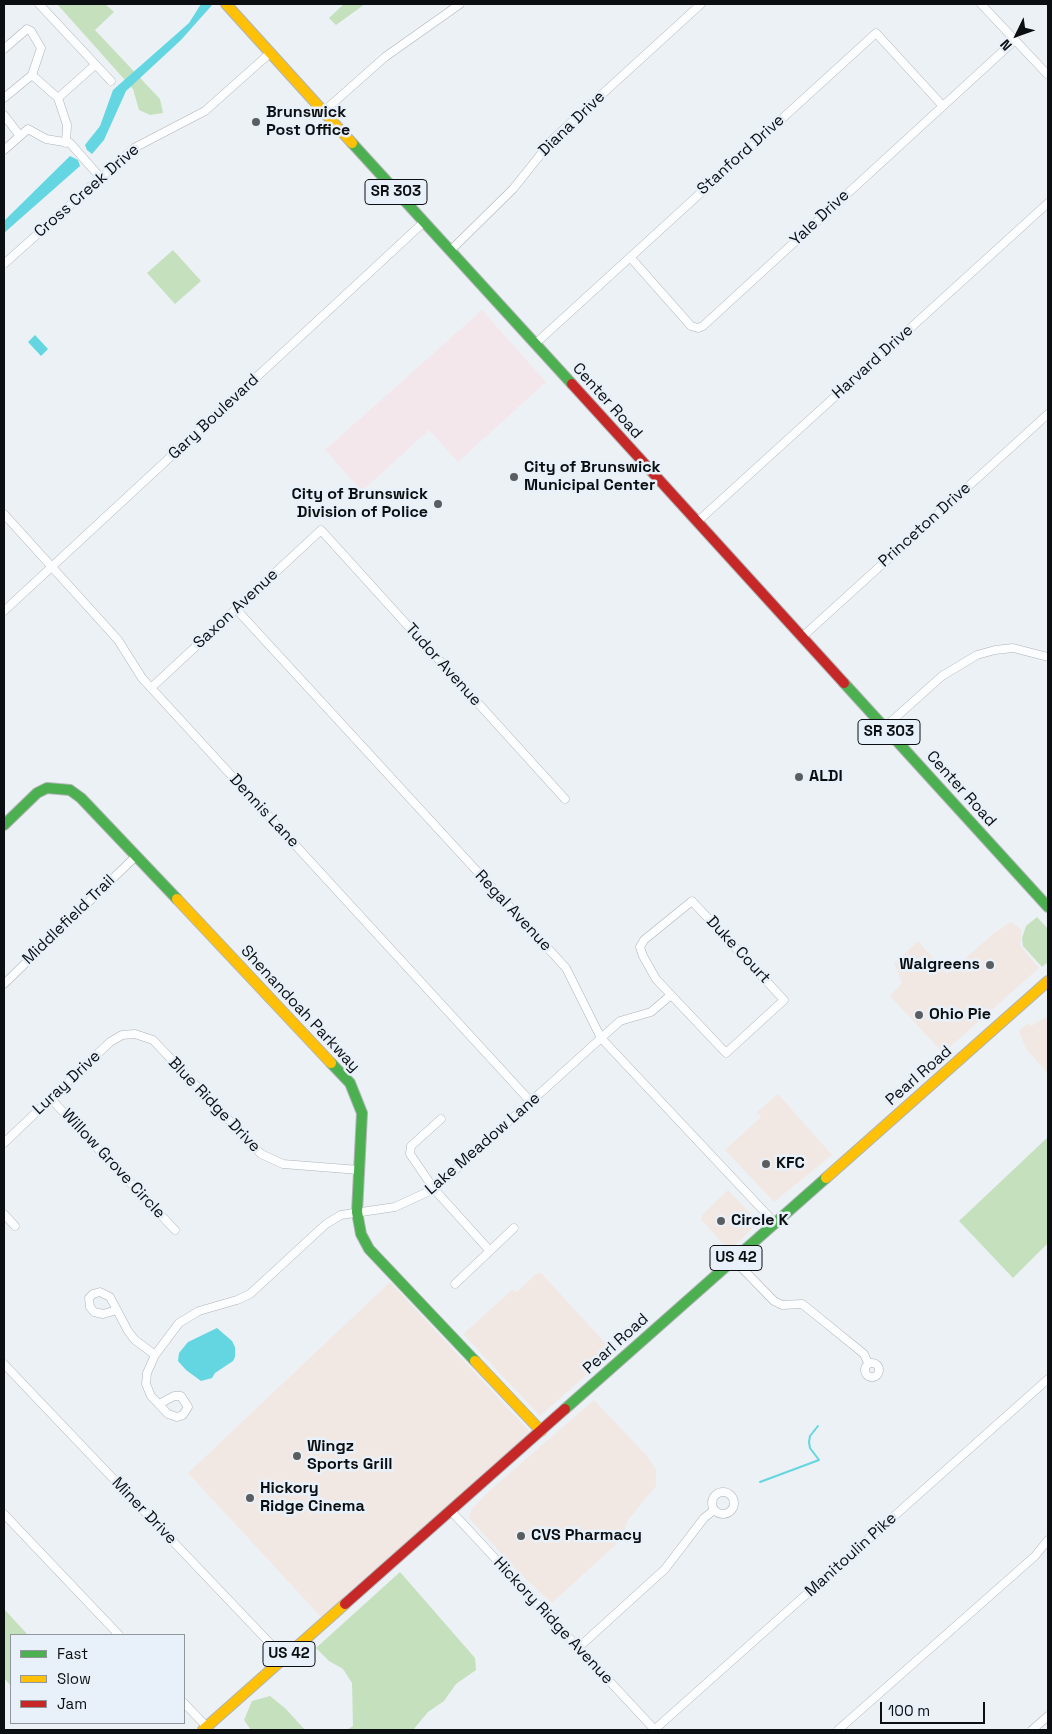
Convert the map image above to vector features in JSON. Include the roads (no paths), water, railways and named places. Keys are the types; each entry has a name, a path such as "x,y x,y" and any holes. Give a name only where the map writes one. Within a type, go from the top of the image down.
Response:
{"main road":[{"name":"Center Road","path":"226,4 269,54 1048,907"},
{"name":"Shenandoah Parkway","path":"4,825 37,793 47,788 59,787 70,790 81,798 350,1083 362,1113 357,1212 361,1234 369,1249 541,1431"},
{"name":"Pearl Road","path":"205,1729 1048,981"}],"street":[{"path":"39,4 111,81"},
{"path":"323,112 385,56 460,4"},
{"name":"Diana Drive","path":"450,251 513,189 553,139 701,4"},
{"path":"981,4 1048,74"},
{"path":"4,49 27,29 31,31 41,48 32,74 4,98"},
{"name":"Stanford Drive","path":"535,344 876,33 942,105"},
{"name":"Yale Drive","path":"630,257 691,326 698,328 703,326 942,105 1016,40"},
{"name":"Cross Creek Drive","path":"4,264 134,148 205,111 269,54"},
{"path":"58,98 95,65"},
{"path":"32,74 58,98 67,125 66,143"},
{"path":"4,114 20,136"},
{"path":"4,150 28,129 46,139 70,144 100,177"},
{"name":"Harvard Drive","path":"697,522 1048,203"},
{"name":"Gary Boulevard","path":"4,611 424,222"},
{"name":"Princeton Drive","path":"802,636 1048,414"},
{"name":"Dennis Lane","path":"4,514 118,640 142,678 531,1102"},
{"name":"Saxon Avenue","path":"151,688 321,530"},
{"name":"Tudor Avenue","path":"321,530 565,799"},
{"name":"Regal Avenue","path":"236,609 566,968 601,1038 775,1223"},
{"path":"885,727 942,676 977,655 994,650 1013,648 1048,657"},
{"name":"Middlefield Trail","path":"4,984 135,857"},
{"name":"Duke Court","path":"692,901 784,1000 726,1053 671,995 656,979 640,948 644,940 692,901"},
{"name":"Lake Meadow Lane","path":"161,1403 151,1396 146,1384 147,1373 155,1355 171,1332 188,1316 199,1310 237,1300 250,1294 326,1224 341,1216 395,1207 410,1202 434,1189 620,1022 650,1012 671,995"},
{"name":"Blue Ridge Drive","path":"135,1034 153,1040 261,1154 282,1164 359,1170"},
{"name":"Luray Drive","path":"4,1143 110,1042 122,1035 135,1034"},
{"name":"Willow Grove Circle","path":"50,1098 175,1230"},
{"path":"441,1119 409,1150 434,1189 490,1251"},
{"path":"4,1214 15,1226"},
{"path":"454,1284 514,1228"},
{"path":"734,1260 774,1300 782,1305 802,1304 864,1354 868,1363"},
{"path":"117,1310 135,1340 155,1355"},
{"name":"Miner Drive","path":"4,1364 284,1658"},
{"name":"Manitoulin Pike","path":"654,1730 1048,1379"},
{"path":"578,1648 666,1569 704,1518 714,1510"},
{"name":"Hickory Ridge Avenue","path":"451,1511 654,1730"},
{"path":"4,1514 118,1634"},
{"path":"838,1730 1045,1550 1048,1540"},
{"path":"185,1704 205,1729"},
{"path":"1032,1730 1048,1716"}],"water":[{"path":"201,4 213,4 181,40 126,91 104,140 92,154 85,145 100,126 113,90 189,23"},
{"path":"70,156 78,160 80,166 4,233 4,221"},
{"path":"35,335 48,349 41,356 28,342"},
{"path":"217,1328 232,1341 235,1347 235,1357 233,1361 215,1373 212,1378 201,1381 186,1370 178,1361 179,1353 188,1342"}],"waterway":[{"path":"818,1426 810,1436 809,1442 810,1448 819,1460"},
{"path":"760,1482 819,1460"}],"place":[{"name":"Brunswick Post Office","path":"256,122"},
{"name":"City of Brunswick Municipal Center","path":"514,477"},
{"name":"City of Brunswick Division of Police","path":"438,504"},
{"name":"ALDI","path":"799,777"},
{"name":"Walgreens","path":"990,965"},
{"name":"Ohio Pie","path":"919,1015"},
{"name":"KFC","path":"766,1164"},
{"name":"Circle K","path":"721,1221"},
{"name":"Wingz Sports Grill","path":"297,1456"},
{"name":"Hickory Ridge Cinema","path":"250,1498"},
{"name":"CVS Pharmacy","path":"521,1536"}]}
